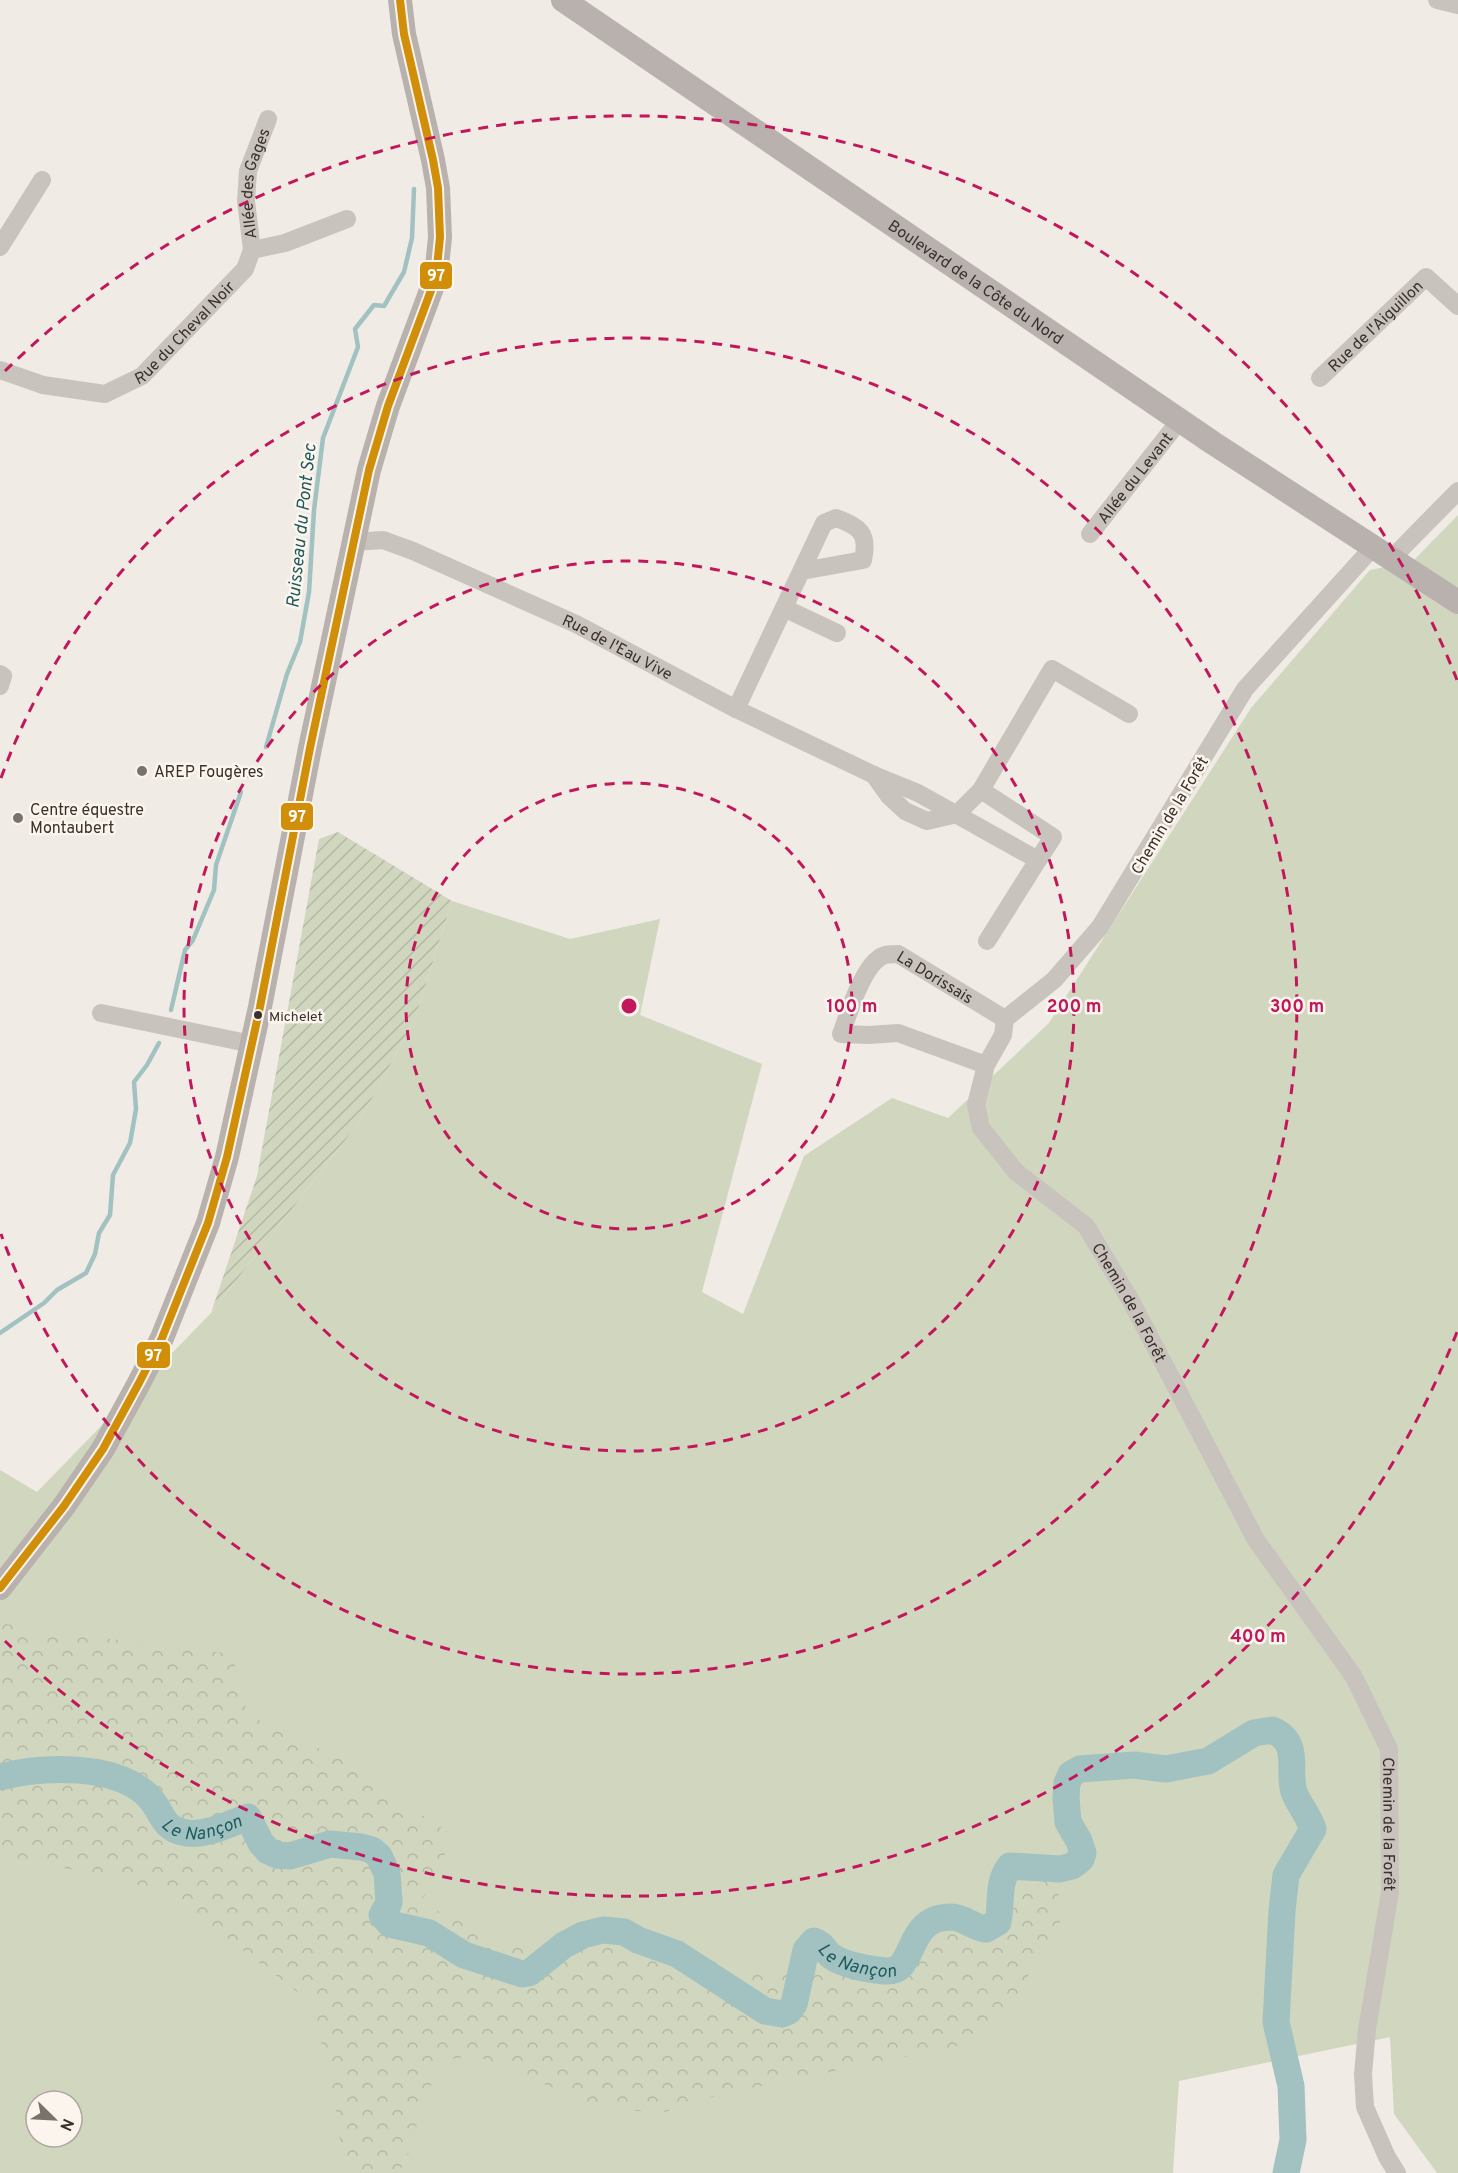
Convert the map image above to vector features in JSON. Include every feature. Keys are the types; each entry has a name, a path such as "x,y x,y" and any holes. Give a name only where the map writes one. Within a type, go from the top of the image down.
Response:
{"main road":[{"path":"400,0 404,33 433,160"},
{"path":"0,1588 64,1506 104,1449 162,1338 208,1223 227,1157 369,470 388,406 436,277 440,237 438,189 414,48 410,11 412,0"},
{"name":"Boulevard de la Côte du Nord","path":"562,0 1180,420 1458,602"}],"street":[{"path":"1437,0 1458,5"},
{"name":"Allée des Gages","path":"252,250 246,201 248,171 268,119"},
{"path":"0,247 42,180"},
{"path":"252,250 285,243 347,219"},
{"name":"Rue du Cheval Noir","path":"0,370 43,385 105,394 142,376 245,269 252,250"},
{"name":"Rue de l'Aiguillon","path":"1320,378 1426,277 1458,306"},
{"name":"Allée du Levant","path":"1090,534 1180,420"},
{"name":"Chemin de la Forêt","path":"1397,2173 1387,2157 1365,2107 1363,2073 1367,2029 1390,1893 1389,1749 1354,1677 1256,1540 1131,1301 1086,1226 1016,1172 981,1128 976,1105 986,1065 1003,1035 1005,1019 1054,980 1100,927 1245,689 1383,552 1458,491"},
{"name":"Rue de l'Eau Vive","path":"353,542 383,540 576,624 736,709 874,775 918,793 1038,860"},
{"path":"736,709 802,571"},
{"path":"784,608 837,633"},
{"path":"957,814 981,790 1052,669 1130,714"},
{"path":"981,790 1053,837 987,941"},
{"name":"La Dorissais","path":"986,1065 898,1033 841,1034 866,974 880,957 891,954 898,954 1005,1019"},
{"path":"101,1013 252,1044"}],"green space":[{"path":"1458,515 1458,2173 1437,2173 1394,2114 1390,2037 1179,2081 1173,2173 0,2173 0,1470 37,1492 211,1313 358,1124 415,1019 452,901 570,939 660,919 640,1015 762,1064 702,1292 743,1314 804,1156 892,1098 948,1118 1049,1023 1251,708 1370,570 1412,562"},
{"path":"338,832 452,901 415,1019 358,1124 211,1313 257,1176 319,839"},
{"path":"0,1623 45,1631 232,1654 245,1706 262,1723 334,1755 449,1833 441,1872 422,1899 436,1910 509,1946 544,1938 597,1919 639,1931 773,1980 818,1950 864,1962 894,1960 918,1921 948,1913 985,1920 1047,1879 1068,1908 1017,1995 968,2044 721,2094 661,2113 602,2108 474,2055 442,2061 424,2101 405,2164 397,2173 343,2173 337,2115 313,2004 193,1912 161,1891 84,1871 6,1860 0,1862"}],"waterway":[{"name":"Ruisseau du Pont Sec","path":"266,747 287,674 300,642 309,592 314,510 323,438 358,347 355,329 374,305 384,306 404,272 412,238 414,189"},
{"name":"Ruisseau du Pont Sec","path":"171,1010 185,950 193,940 214,890 216,865 241,792"},
{"name":"Ruisseau du Pont Sec","path":"0,1333 44,1303 57,1290 86,1273 95,1254 99,1233 110,1215 113,1175 130,1143 136,1109 134,1082 159,1043"},
{"name":"Le Nançon","path":"0,1777 36,1771 78,1770 118,1778 135,1786 149,1797 166,1822 175,1830 190,1833 207,1832 248,1817 261,1843 268,1851 277,1855 290,1856 330,1844 372,1850 379,1856 387,1873 389,1903 382,1915 390,1924 429,1933 464,1955 522,1974 529,1973 564,1945 583,1935 603,1930 624,1932 638,1940 677,1954 765,2011 782,2014 789,2011 794,2004 806,1950 814,1941 831,1956 843,1962 878,1970 895,1970 902,1964 925,1926 936,1919 956,1917 986,1929 998,1922 1003,1879 1010,1866 1060,1869 1072,1866 1081,1859 1083,1853 1079,1841 1068,1822 1066,1798 1067,1783 1071,1774 1080,1769 1134,1765 1166,1769 1208,1761 1254,1733 1272,1730 1287,1742 1292,1758 1294,1792 1313,1829 1286,1875 1282,1911 1276,2022 1291,2086 1293,2140 1286,2173"}],"transit line":[{"name":"97","path":"0,1588 64,1506 103,1449 139,1383 162,1338 208,1223 227,1157 260,1007 310,748 369,470 388,406 436,277 440,237 438,188 404,34 400,0"}],"place":[{"name":"AREP Fougères","path":"142,771"},
{"name":"Centre équestre Montaubert","path":"18,818"},
{"name":"Michelet","path":"258,1015"}]}
